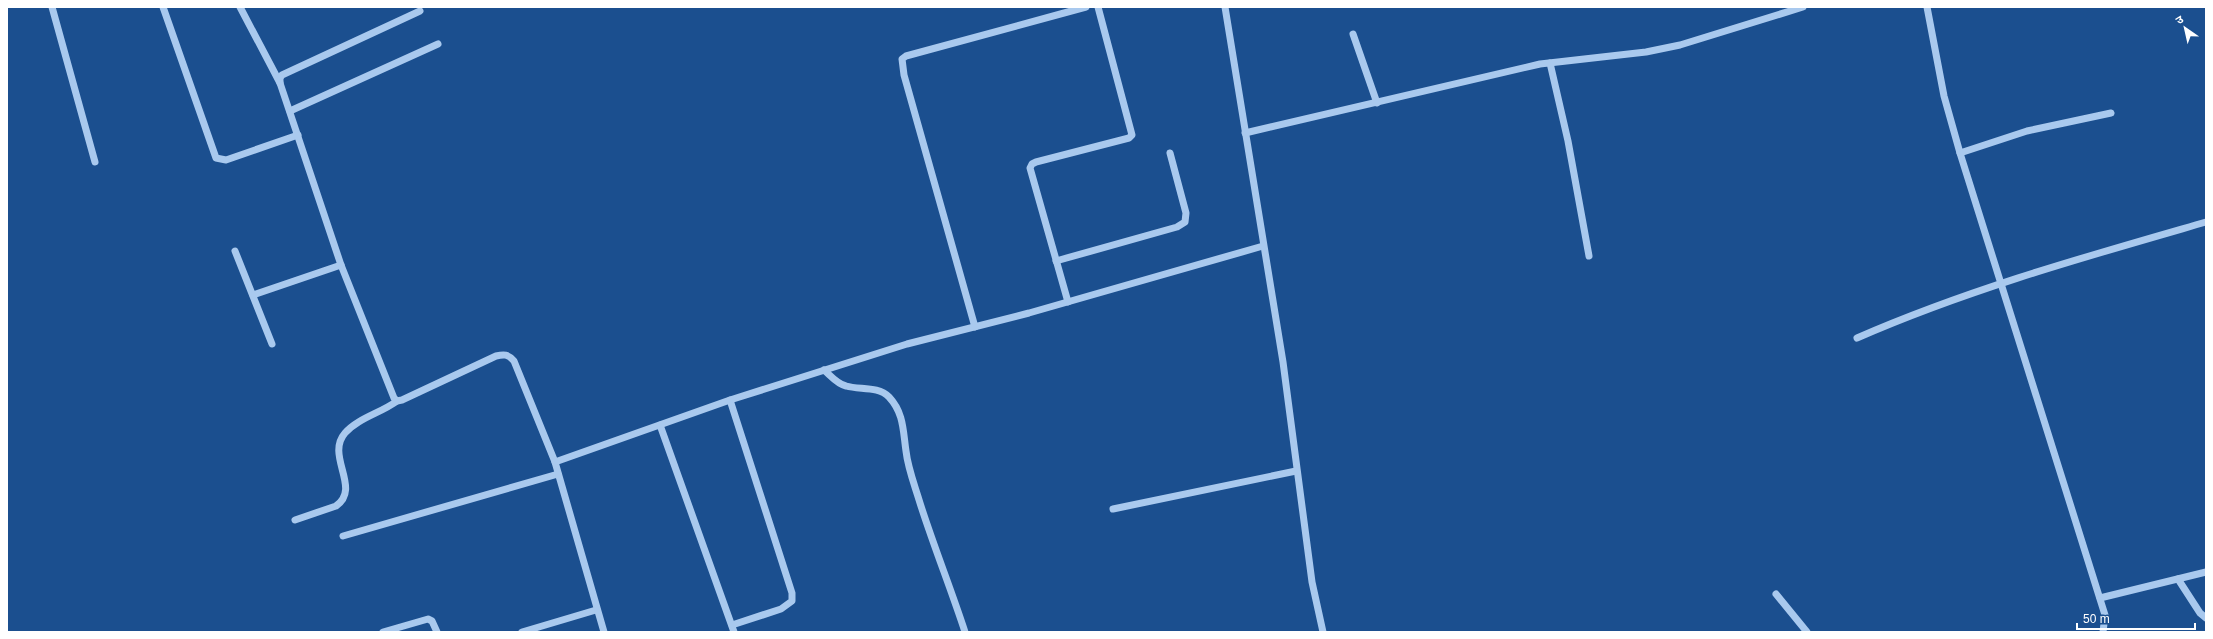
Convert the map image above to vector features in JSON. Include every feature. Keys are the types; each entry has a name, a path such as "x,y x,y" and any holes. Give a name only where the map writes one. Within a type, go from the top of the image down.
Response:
{"street":[{"path":"52,7 95,162"},
{"path":"163,7 216,158 226,160 298,135"},
{"path":"240,7 280,83 341,265 397,401"},
{"path":"976,327 904,75 902,59 906,56 1086,7"},
{"path":"1068,302 1031,175 1032,164 1129,138 1132,135 1098,7"},
{"path":"1225,7 1283,362 1296,471 1312,582 1323,632"},
{"path":"1778,7 1781,15"},
{"path":"1245,133 1377,104 1550,63 1646,52 1680,45 1803,7"},
{"path":"1927,7 1944,96 1960,153 2100,598 2105,615 2103,632"},
{"path":"280,83 282,75 420,11"},
{"path":"1354,34 1377,104"},
{"path":"290,111 438,44"},
{"path":"1550,63 1568,141 1589,256"},
{"path":"1960,153 2027,132 2111,113"},
{"path":"1056,262 1177,227 1185,222 1186,213 1170,153"},
{"path":"1857,338 1889,324 2000,284 2206,222"},
{"path":"555,462 730,400 907,344 1068,302 1263,246"},
{"path":"235,250 272,344"},
{"path":"253,296 341,265"},
{"path":"295,520 336,506 342,502 346,496 346,488 337,447 344,434 355,424 397,401 408,398 496,356 503,354 510,356 514,361 555,462 596,610 604,632"},
{"path":"824,370 837,382 846,386 879,391 888,396 896,406 902,419 905,450 913,481 932,543 965,632"},
{"path":"660,425 733,628 781,609 792,601 792,593 730,400"},
{"path":"1113,509 1296,471"},
{"path":"344,536 558,474"},
{"path":"2100,598 2206,572"},
{"path":"2178,579 2196,608 2206,618"},
{"path":"1776,594 1807,632"},
{"path":"522,632 596,610"},
{"path":"384,632 428,619 432,621 437,632"}]}
